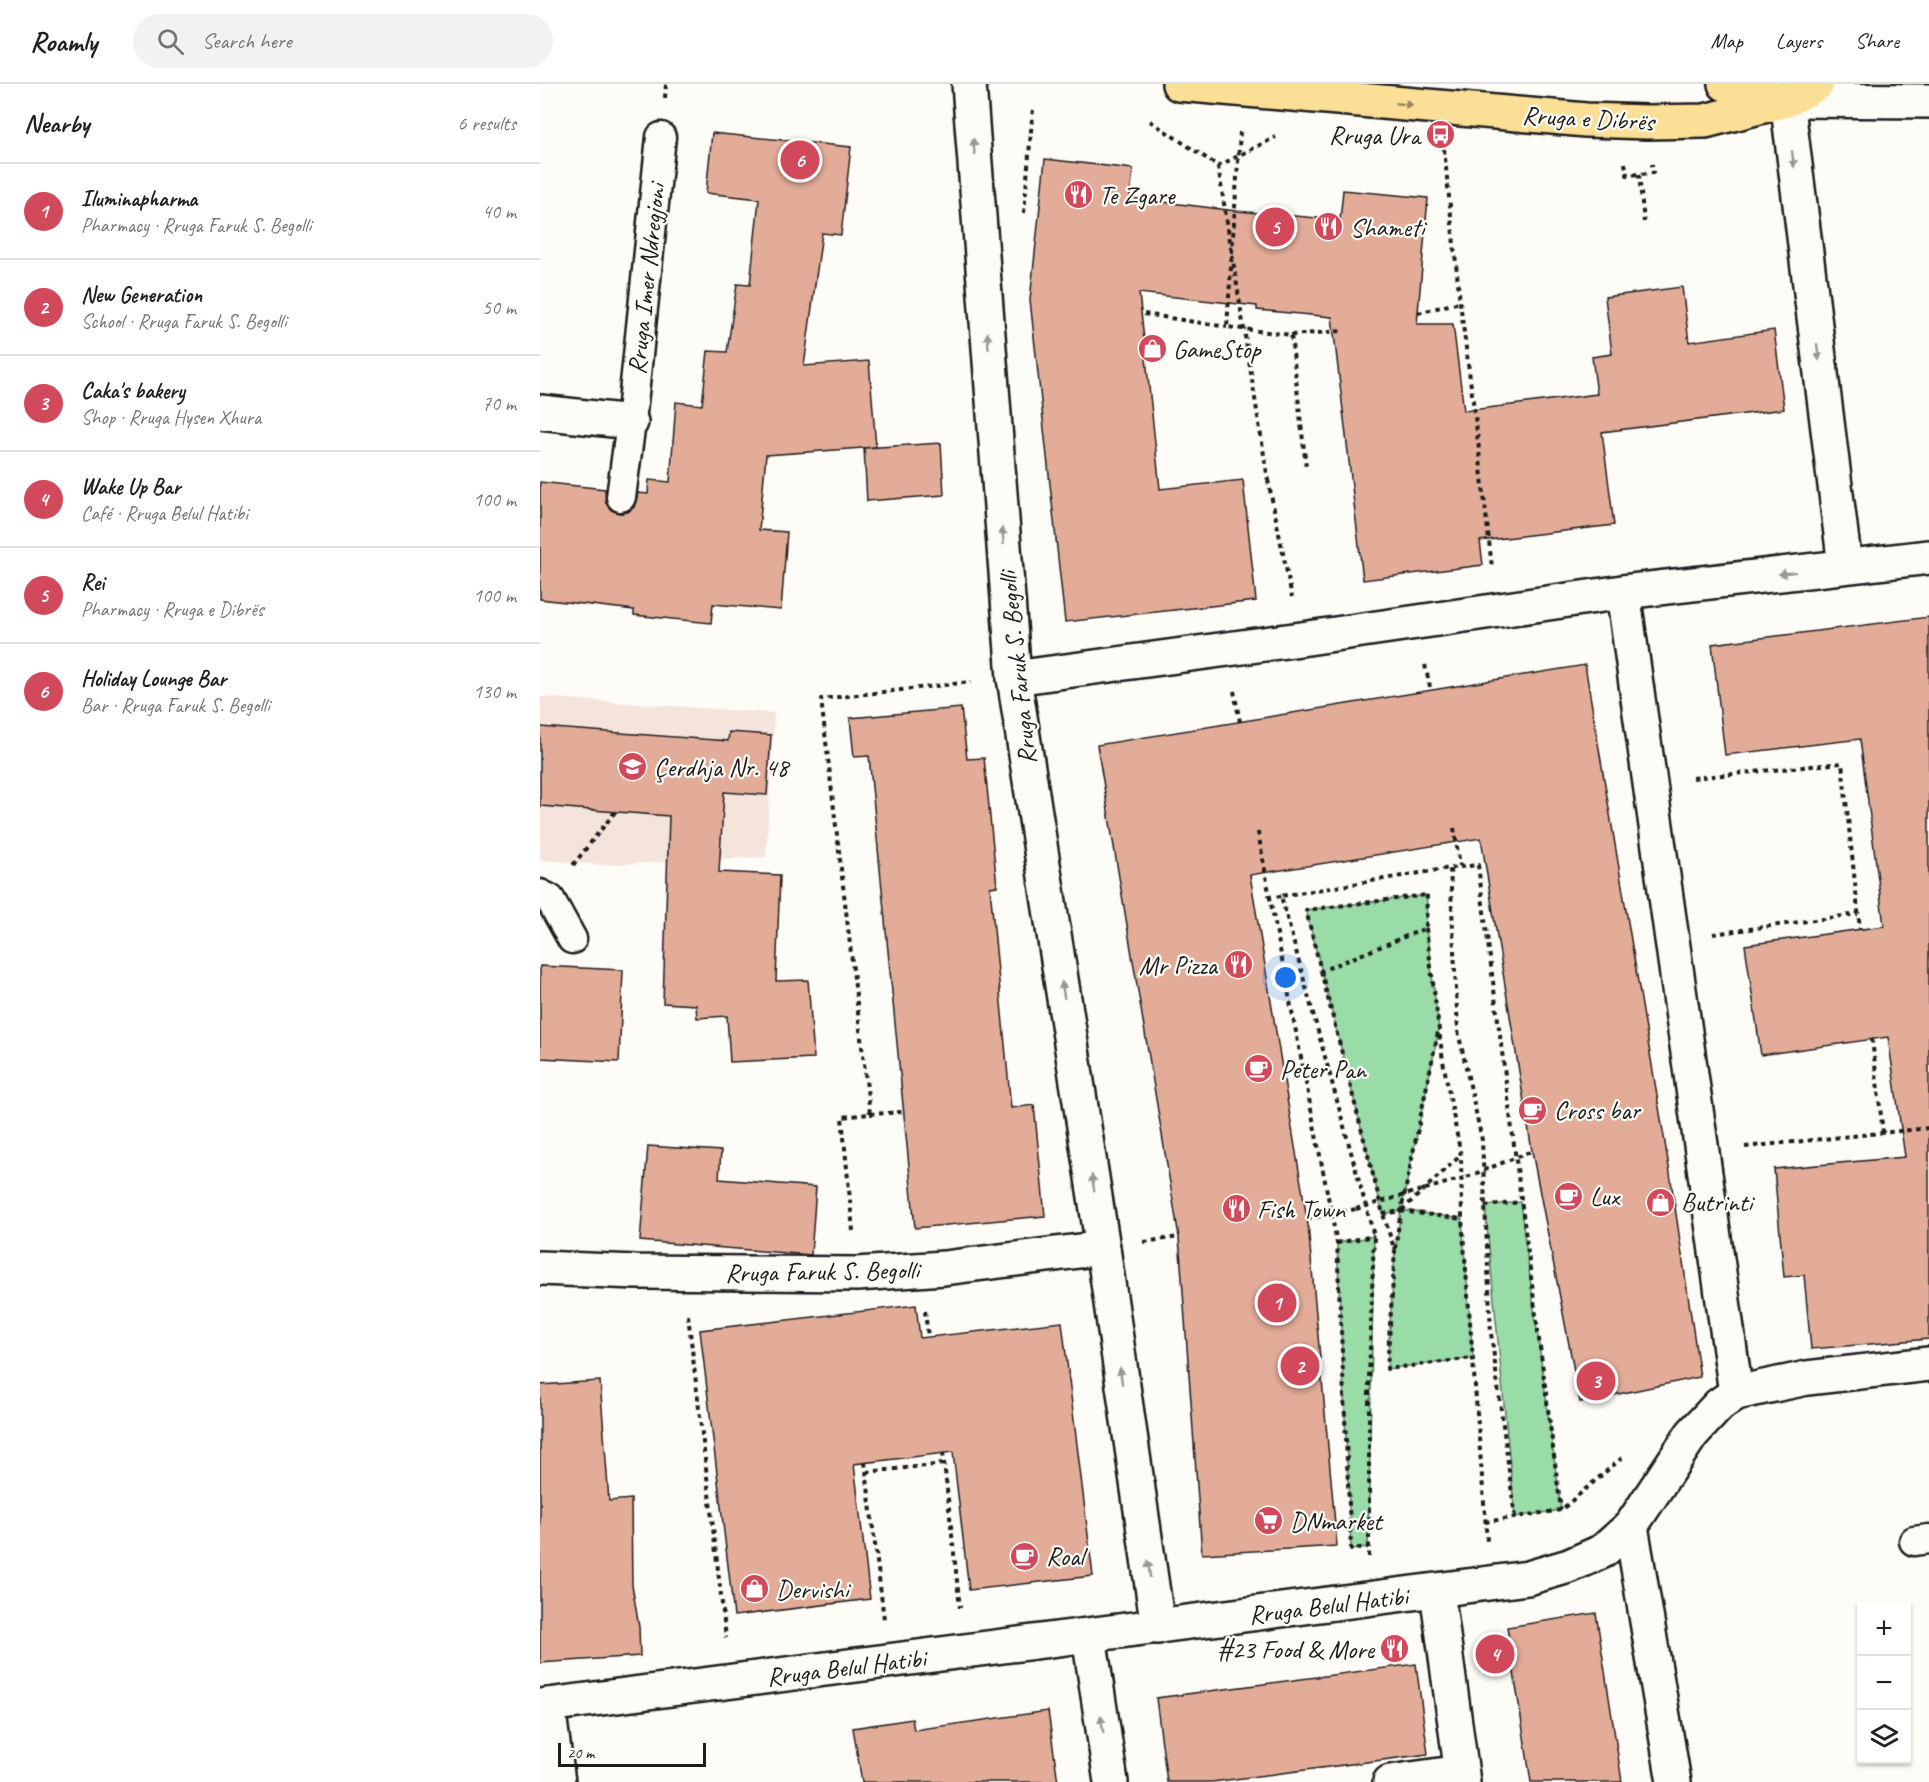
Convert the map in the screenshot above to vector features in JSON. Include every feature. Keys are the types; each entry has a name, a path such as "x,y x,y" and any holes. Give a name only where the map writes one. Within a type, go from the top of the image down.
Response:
{"main road":[{"name":"Rruga e Dibrës","path":"1179,84 1586,120 1647,122 1706,121 1787,100 1817,84"},
{"path":"1725,84 1787,100"}],"street":[{"name":"Rruga Faruk S. Begolli","path":"969,84 1014,678 1103,1248 1158,1627"},
{"path":"1845,566 1787,100 1929,101"},
{"path":"540,412 631,422"},
{"path":"1014,678 1623,592 1929,557"},
{"path":"1623,592 1736,1393 1807,1378 1929,1364"},
{"name":"Rruga Faruk S. Begolli","path":"540,1268 683,1273 857,1274 944,1268 1103,1248"},
{"name":"Rruga Belul Hatibi","path":"544,1705 1528,1578 1569,1566 1603,1551 1631,1526 1692,1434 1719,1405 1736,1393"},
{"path":"1631,1526 1674,1782"},
{"path":"1390,1782 1462,1777 1437,1591"},
{"path":"1089,1636 1111,1782"},
{"path":"544,1705 558,1782"}],"lane":[{"name":"Rruga Imer Ndregjoni","path":"621,497 661,137"},
{"path":"540,894 550,899 572,939"}],"path":[{"path":"1150,121 1218,166 1268,480 1301,639"},
{"path":"1227,327 1240,132"},
{"path":"1218,166 1279,135"},
{"path":"1443,144 1492,566"},
{"path":"1639,174 1644,222"},
{"path":"1418,313 1460,302"},
{"path":"1144,314 1291,335 1341,331"},
{"path":"1291,335 1306,467"},
{"path":"1424,662 1431,691"},
{"path":"870,1114 821,699 1014,678"},
{"path":"1233,684 1240,722"},
{"path":"1650,782 1842,763 1860,929"},
{"path":"574,864 615,812"},
{"path":"1454,828 1460,866"},
{"path":"1258,832 1337,1243 1351,1549 1368,1547 1369,1378 1374,1236 1281,896"},
{"path":"1269,898 1460,866 1478,865 1561,1510"},
{"path":"1450,868 1458,1031 1482,1140 1491,1334 1515,1517"},
{"path":"1395,1251 1383,1214 1306,910 1427,895 1426,928 1443,1061 1461,1156 1462,1219 1485,1522 1561,1510 1631,1450"},
{"path":"1673,940 1858,914"},
{"path":"1321,971 1426,928"},
{"path":"1439,1029 1401,1211 1395,1251 1387,1369 1473,1358"},
{"path":"1872,1039 1883,1132"},
{"path":"857,1274 842,1117 903,1112"},
{"path":"1703,1151 1929,1128"},
{"path":"1307,1219 1356,1209 1467,1177 1532,1151"},
{"path":"1401,1211 1461,1156"},
{"path":"1485,1206 1520,1202"},
{"path":"1383,1214 1401,1211 1462,1219"},
{"path":"1337,1243 1374,1236"},
{"path":"683,1273 727,1644"},
{"path":"943,1453 960,1605"},
{"path":"865,1462 889,1662"},
{"path":"867,1472 944,1464"}],"shaded area":[{"path":"540,697 774,713 766,857 602,865 540,860"}],"green space":[{"path":"1427,895 1426,928 1439,1029 1401,1210 1462,1219 1473,1358 1387,1369 1395,1251 1401,1211 1383,1214 1306,910"},
{"path":"1520,1202 1561,1510 1515,1517 1485,1206"},
{"path":"1374,1236 1368,1547 1351,1549 1337,1243"}],"building":[{"path":"712,133 851,147 841,235 822,233 804,366 869,361 876,447 766,455 759,530 787,532 781,610 713,604 711,623 634,615 634,610 540,599 540,482 605,489 606,503 611,510 619,513 628,512 634,507 638,493 648,494 649,480 670,482 676,402 702,405 708,351 727,352 737,284 750,285 759,199 706,193"},
{"path":"1045,159 1133,169 1130,198 1237,211 1340,220 1343,190 1428,198 1417,324 1453,324 1464,411 1597,394 1592,357 1612,354 1605,297 1682,287 1689,342 1774,330 1784,409 1602,432 1614,525 1480,541 1483,565 1363,580 1332,317 1257,310 1257,306 1139,293 1160,489 1243,480 1256,601 1065,622 1030,300"},
{"path":"941,443 944,495 867,501 864,448"},
{"path":"1929,617 1929,1339 1811,1349 1804,1275 1784,1277 1774,1169 1905,1157 1888,1037 1761,1055 1745,945 1884,926 1860,739 1725,755 1712,644"},
{"path":"1585,665 1670,1173 1700,1377 1580,1402 1532,1151 1481,838 1250,875 1308,1225 1337,1546 1202,1554 1179,1237 1097,745"},
{"path":"961,708 967,759 984,758 997,886 990,887 1011,1108 1034,1105 1045,1216 915,1228 869,756 854,757 850,718"},
{"path":"540,727 728,741 729,732 771,735 767,795 724,792 719,872 780,875 776,981 808,980 814,1058 730,1062 727,1016 697,1018 696,1005 663,1003 669,816 540,806"},
{"path":"540,966 623,970 619,1062 540,1058"},
{"path":"648,1146 721,1151 719,1179 816,1187 811,1255 640,1241"},
{"path":"916,1305 920,1338 1062,1322 1093,1576 969,1590 953,1452 854,1464 870,1599 734,1616 700,1330"},
{"path":"600,1381 609,1501 631,1499 632,1585 639,1627 640,1656 540,1663 540,1385"},
{"path":"1596,1613 1622,1782 1531,1782 1507,1627"},
{"path":"1416,1664 1428,1754 1212,1782 1167,1782 1156,1698"},
{"path":"1048,1711 1058,1782 862,1782 853,1728 912,1719 914,1730"}],"place":[{"name":"Rruga Ura","path":"1441,135"},
{"name":"Holiday Lounge Bar","path":"800,160"},
{"name":"Te Zgare","path":"1078,195"},
{"name":"Rei","path":"1275,227"},
{"name":"Shameti","path":"1329,227"},
{"name":"GameStop","path":"1152,349"},
{"name":"Çerdhja Nr. 48","path":"633,767"},
{"name":"Mr Pizza","path":"1238,965"},
{"name":"Peter Pan","path":"1259,1069"},
{"name":"Cross bar","path":"1533,1110"},
{"name":"Lux","path":"1569,1196"},
{"name":"Butrinti","path":"1660,1202"},
{"name":"Fish Town","path":"1236,1209"},
{"name":"Iluminapharma","path":"1277,1303"},
{"name":"New Generation","path":"1300,1366"},
{"name":"Caka's bakery","path":"1596,1381"},
{"name":"DNmarket","path":"1269,1521"},
{"name":"Roal","path":"1025,1556"},
{"name":"Dervishi","path":"755,1589"},
{"name":"#23 Food & More","path":"1395,1649"},
{"name":"Wake Up Bar","path":"1495,1654"}]}
